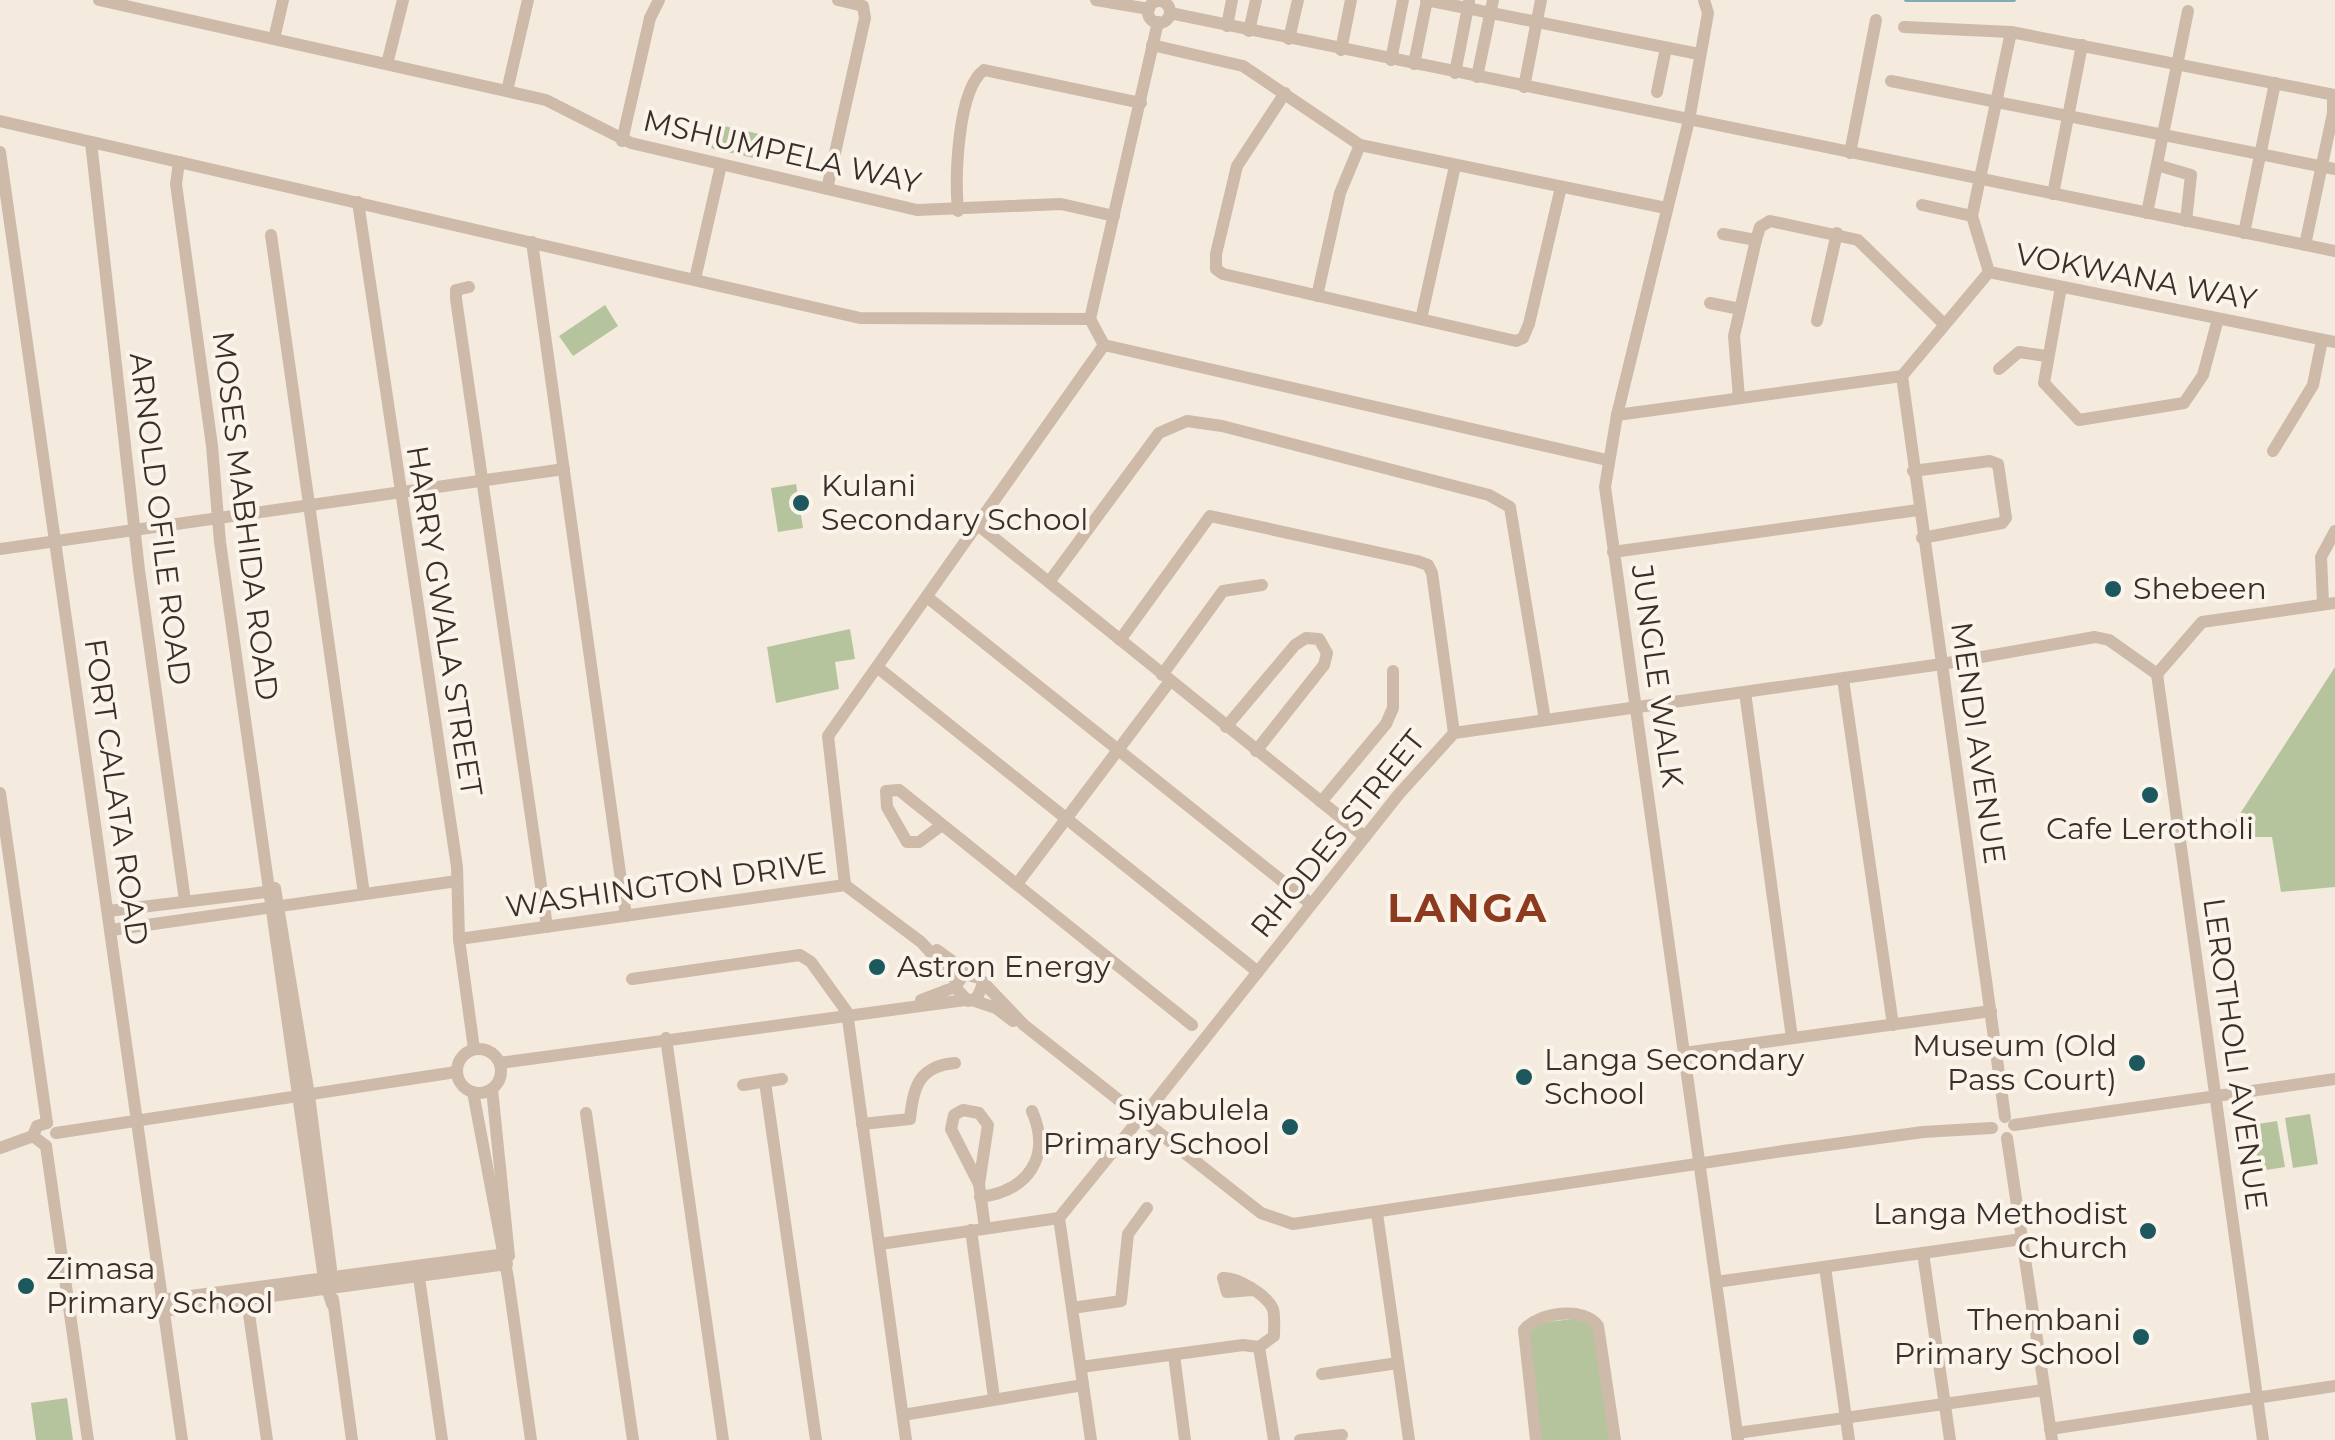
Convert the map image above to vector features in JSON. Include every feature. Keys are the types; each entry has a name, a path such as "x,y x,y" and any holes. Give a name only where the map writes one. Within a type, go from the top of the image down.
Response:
{"street":[{"name":"MSHUMPELA WAY","path":"100,0 161,7 274,38 507,91 561,105 622,140 918,210 1061,204 1114,216"},
{"path":"274,38 283,0"},
{"path":"387,64 402,0"},
{"path":"507,91 528,0"},
{"path":"622,140 650,18 659,0"},
{"path":"827,189 863,32 864,3 838,0"},
{"path":"1096,0 1161,6 1249,31 2335,251"},
{"path":"1227,26 1232,0"},
{"path":"1249,31 1256,0"},
{"path":"1289,39 1298,0"},
{"path":"1341,50 1351,0"},
{"path":"1391,60 1403,0"},
{"path":"1414,64 1427,0 1492,6 1537,22 1699,54"},
{"path":"1524,86 1542,0"},
{"name":"JUNGLE WALK","path":"1704,0 1708,13 1689,120 1617,415 1606,487 1738,1436"},
{"path":"1455,73 1468,4"},
{"path":"1161,6 1090,319 1104,345 1608,460"},
{"path":"1477,77 1492,6"},
{"path":"2147,213 2188,11"},
{"path":"1850,153 1876,20"},
{"path":"1904,27 2011,32 2334,95 2329,168 2305,245"},
{"path":"1989,272 1972,216 2011,32"},
{"path":"1152,45 1243,66 1360,145 1666,208"},
{"path":"2053,194 2082,45"},
{"path":"1657,92 1666,48"},
{"path":"958,211 954,170 973,82 984,70 993,68 1141,104"},
{"path":"1891,80 2329,168"},
{"path":"2244,232 2275,82"},
{"path":"1285,94 1237,166 1216,265 1222,274 1512,341 1523,338 1561,186"},
{"path":"0,121 860,318 1090,319"},
{"name":"ARNOLD OFILE ROAD","path":"91,142 135,530 185,901"},
{"path":"1316,296 1340,192 1360,145"},
{"name":"FORT CALATA ROAD","path":"0,152 182,1440"},
{"name":"MOSES MABHIDA ROAD","path":"180,162 177,199 218,518 352,1440"},
{"path":"694,280 722,165"},
{"path":"2156,165 2191,175 2186,221"},
{"path":"1421,320 1455,166"},
{"name":"HARRY GWALA STREET","path":"358,202 400,492 408,520 474,1049"},
{"path":"1922,206 1972,216"},
{"path":"1739,398 1733,344 1756,240 1760,227 1770,221 1837,232 1863,244 1944,324"},
{"path":"1816,321 1837,232"},
{"path":"1723,234 1756,240"},
{"path":"271,236 364,894"},
{"path":"532,242 626,916"},
{"name":"VOKWANA WAY","path":"1902,376 1989,272 2328,341"},
{"path":"2061,286 2046,356 2046,388 2079,420 2180,406 2203,375 2218,319"},
{"path":"468,287 456,295 547,927"},
{"path":"1710,303 1740,310"},
{"path":"2273,451 2313,385 2328,341"},
{"path":"845,885 826,741 1104,345"},
{"path":"1999,369 2018,352 2046,356"},
{"path":"1617,415 1902,376"},
{"name":"MENDI AVENUE","path":"1902,376 2051,1435"},
{"path":"1049,582 1154,438 1179,422 1222,426 1490,495 1510,507 1519,538 1546,720"},
{"path":"1913,471 1990,460 1998,464 2006,518 2002,524 1922,538"},
{"path":"0,549 564,469"},
{"path":"1614,552 1918,510"},
{"path":"1120,640 1210,516 1417,560 1428,565 1432,573 1454,733"},
{"path":"978,524 1366,837"},
{"path":"2157,674 2202,622 2329,604 2321,556 2335,531"},
{"path":"1017,884 1119,749 1223,591 1262,585"},
{"path":"927,597 1312,904"},
{"path":"1226,727 1294,644 1306,638 1318,639 1327,652 1324,666 1256,751"},
{"name":"RHODES STREET","path":"1060,1218 1454,733 1843,679 2095,638 2108,640 2157,674"},
{"path":"878,667 1258,972"},
{"path":"1321,802 1386,724 1394,708 1393,671"},
{"name":"LEROTHOLI AVENUE","path":"2157,674 2263,1440"},
{"path":"1843,679 1893,1024"},
{"path":"1745,692 1792,1038"},
{"path":"942,826 918,842 907,842 887,807 886,791 899,790 1192,1025"},
{"path":"0,794 53,1143 46,1146 33,1136"},
{"path":"108,911 185,901 364,894 456,881"},
{"name":"WASHINGTON DRIVE","path":"459,939 845,885 921,942 960,980 982,984 1024,1024"},
{"path":"111,930 273,899"},
{"path":"632,979 800,955 811,962 847,1012 906,1440"},
{"path":"900,1006 960,980 968,1000"},
{"path":"968,1000 982,984"},
{"path":"500,1062 847,1012 968,1000 1024,1024 1274,1220 1303,1224 1923,1132 1992,1128 1996,1120 2009,1127 2335,1079"},
{"path":"1684,1052 1991,1010"},
{"path":"666,1038 723,1440"},
{"path":"474,1049 490,1051 500,1062 500,1080 492,1089 474,1092 464,1087 456,1072 461,1057 474,1049"},
{"path":"862,1124 910,1119 912,1093 920,1077 932,1067 955,1063"},
{"path":"0,1148 33,1136 37,1126 137,1120 456,1072"},
{"path":"743,1085 782,1079"},
{"path":"764,1082 816,1440"},
{"path":"492,1089 506,1263"},
{"path":"474,1092 506,1263 531,1440"},
{"path":"980,1190 952,1129 954,1115 964,1110 979,1114 988,1125 978,1229 994,1398"},
{"path":"980,1190 1011,1190 1034,1167 1041,1140 1032,1112"},
{"path":"586,1113 632,1440"},
{"path":"46,1146 88,1440"},
{"path":"1072,1308 1120,1301 1128,1234 1147,1208"},
{"path":"1377,1214 1410,1440"},
{"path":"880,1244 1060,1218 1091,1440"},
{"path":"1716,1282 2022,1239"},
{"path":"1924,1253 1950,1440"},
{"path":"162,1306 247,1300 329,1284 418,1277 506,1263"},
{"path":"162,1306 506,1263"},
{"path":"1824,1266 1849,1440"},
{"path":"418,1277 442,1440"},
{"path":"1080,1367 1260,1347 1274,1338 1274,1316 1268,1302 1252,1290"},
{"path":"247,1300 267,1440"},
{"path":"1536,1440 1522,1334 1533,1320 1578,1313 1590,1316 1598,1326 1615,1440"},
{"path":"1260,1347 1274,1440"},
{"path":"1174,1355 1185,1440"},
{"path":"1322,1374 1398,1363"},
{"path":"902,1415 1083,1384"},
{"path":"2051,1435 2335,1386"},
{"path":"1738,1436 2044,1390"},
{"path":"1300,1440 1342,1435"}],"green space":[{"path":"715,124 764,135 758,159 710,148"},
{"path":"605,305 618,326 573,356 559,336"},
{"path":"796,484 803,528 778,532 771,488"},
{"path":"850,629 855,659 835,662 839,689 776,703 767,647"},
{"path":"2335,667 2335,887 2281,892 2272,837 2225,837"},
{"path":"2310,1114 2318,1164 2293,1168 2285,1118"},
{"path":"2277,1121 2285,1167 2260,1171 2252,1125"},
{"path":"1582,1318 1593,1324 1610,1440 1540,1440 1528,1330 1538,1323"},
{"path":"67,1398 73,1440 36,1440 31,1403"}],"waterway":[{"path":"1906,0 2014,0"}],"place":[{"name":"Kulani Secondary School","path":"801,503"},
{"name":"Shebeen","path":"2113,589"},
{"name":"Cafe Lerotholi","path":"2150,795"},
{"name":"Astron Energy","path":"877,967"},
{"name":"Museum (Old Pass Court)","path":"2137,1063"},
{"name":"Langa Secondary School","path":"1524,1077"},
{"name":"Siyabulela Primary School","path":"1290,1127"},
{"name":"Langa Methodist Church","path":"2148,1231"},
{"name":"Zimasa Primary School","path":"26,1286"},
{"name":"Thembani Primary School","path":"2141,1337"}],"district":[{"name":"LANGA","path":"1468,908"}]}
